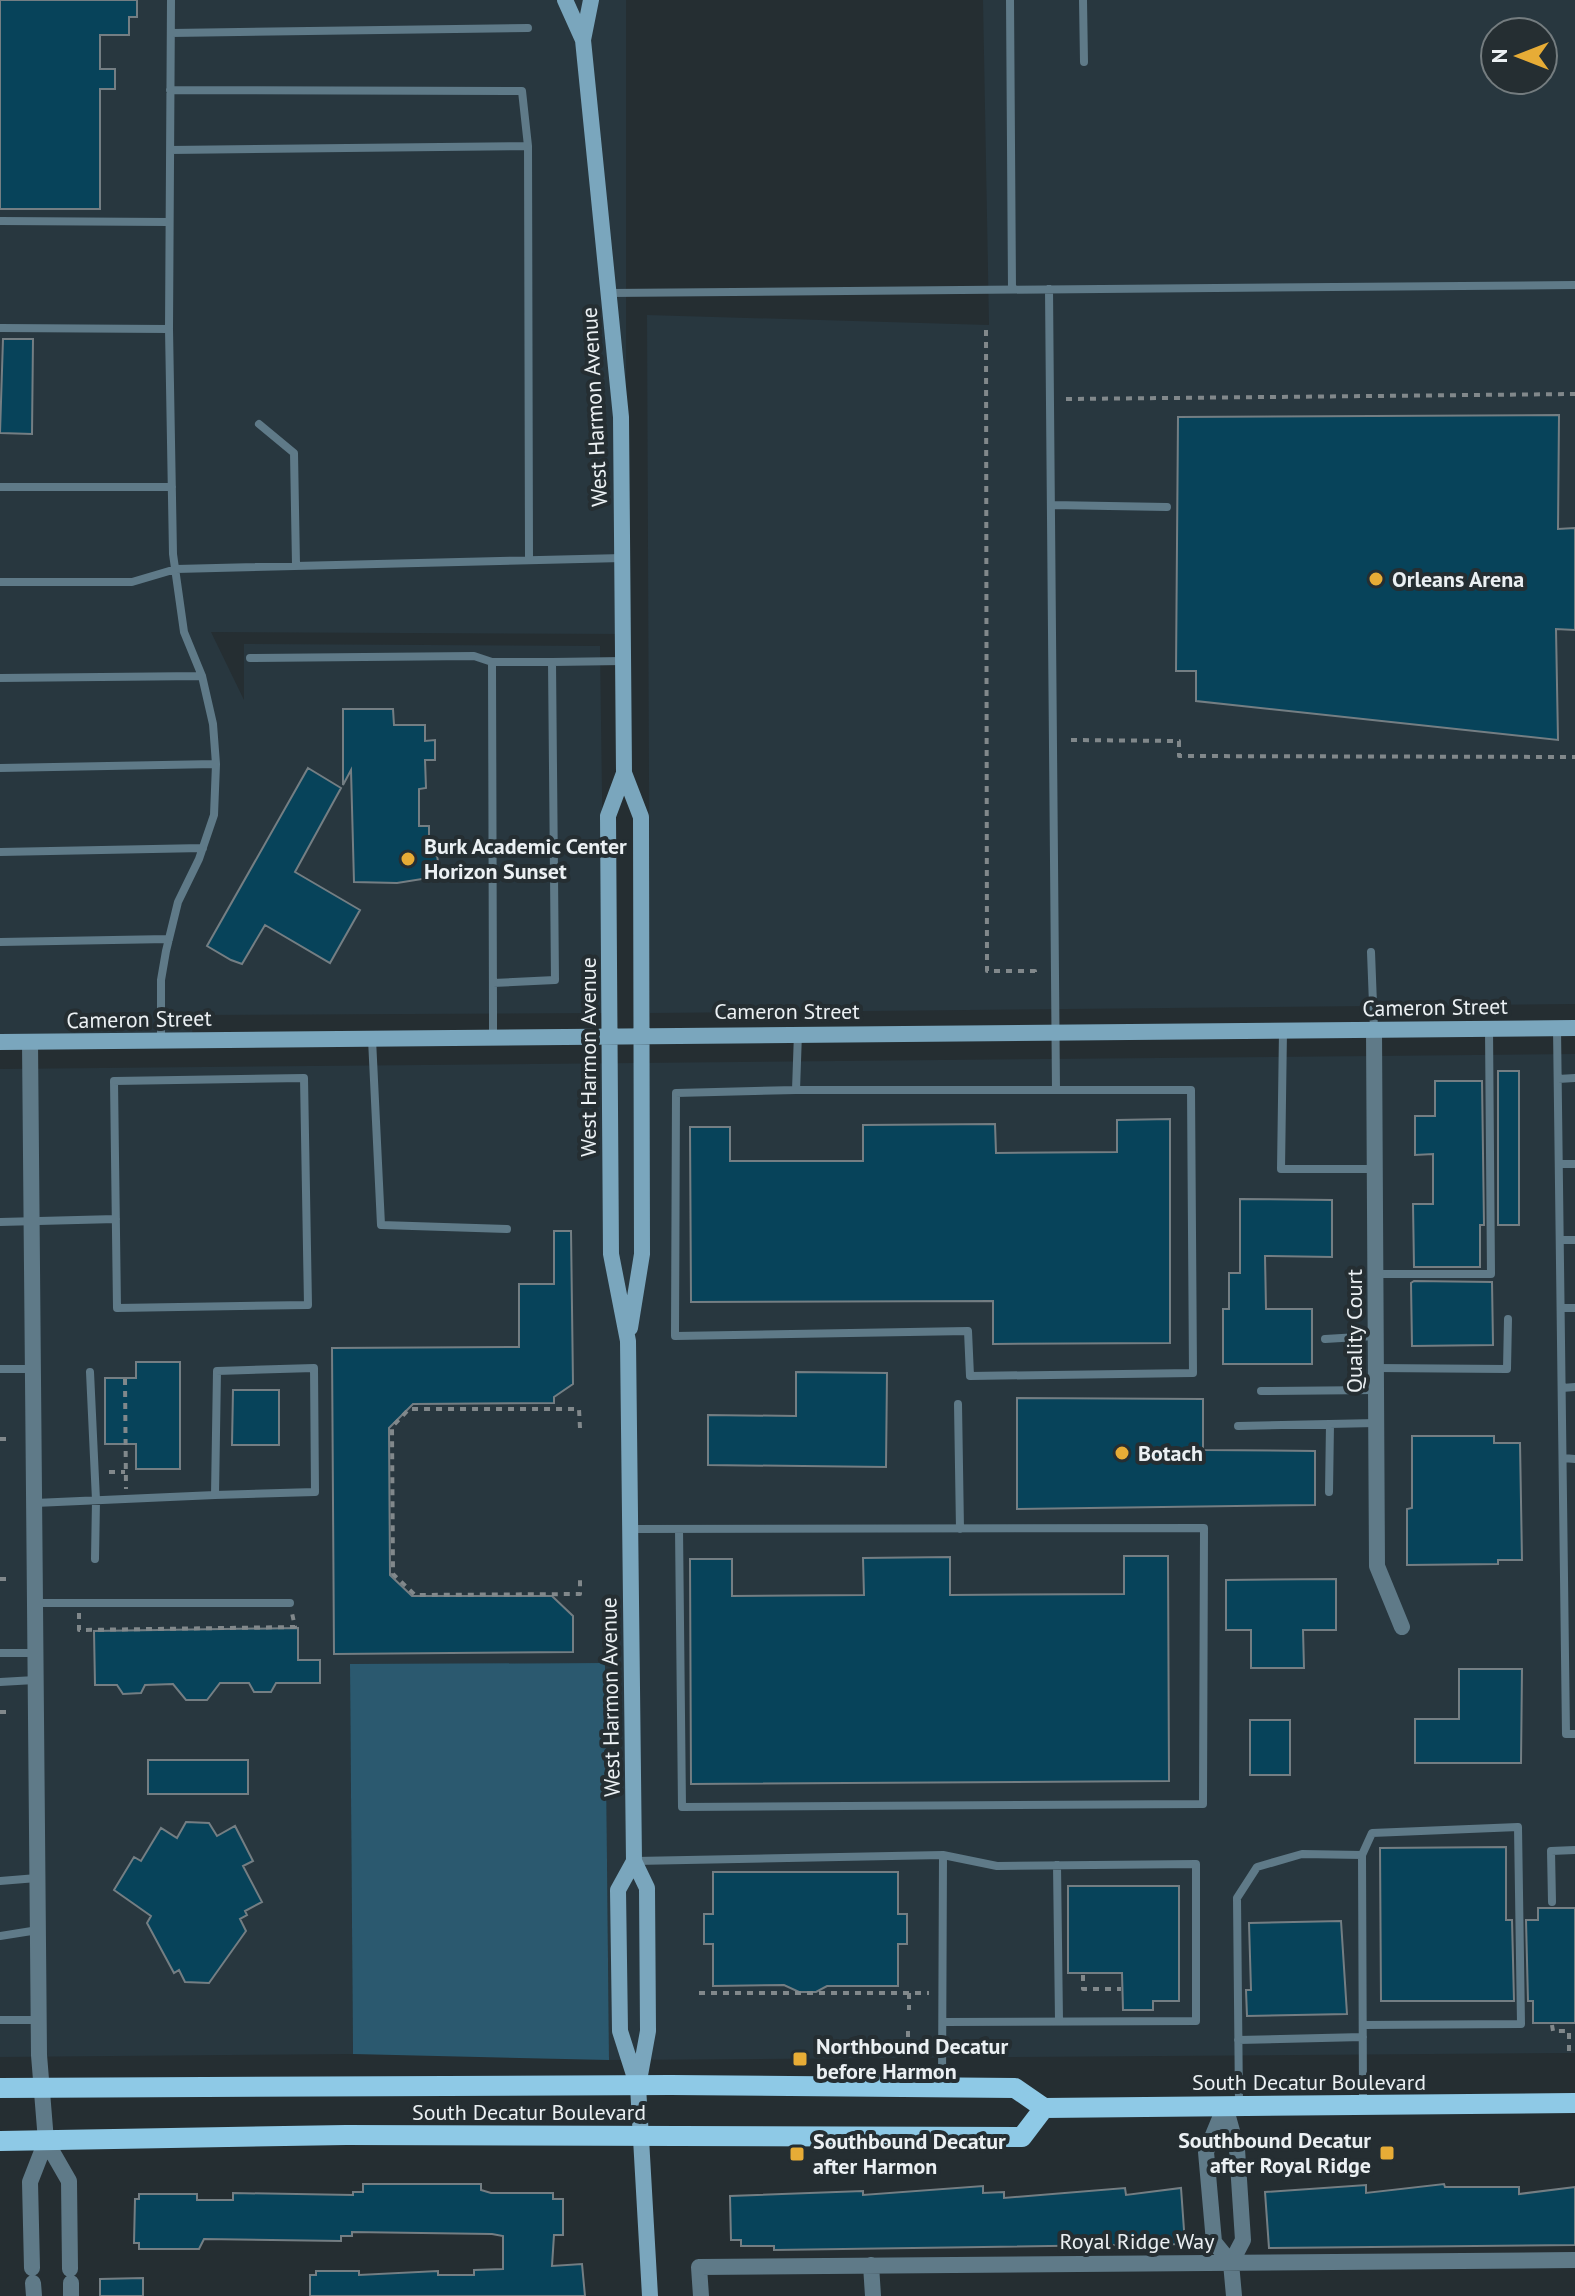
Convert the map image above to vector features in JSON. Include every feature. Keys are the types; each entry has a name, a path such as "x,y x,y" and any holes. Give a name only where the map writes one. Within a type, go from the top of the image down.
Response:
{"main road":[{"name":"West Harmon Avenue","path":"565,0 583,40"},
{"name":"West Harmon Avenue","path":"591,0 583,40 621,417 624,773 641,817 642,1254 628,1341 634,1861 647,1888 648,2031 638,2086 639,2135 650,2296"},
{"name":"West Harmon Avenue","path":"624,773 608,816 611,1254 628,1341"},
{"name":"Cameron Street","path":"0,1042 610,1038 642,1034 798,1032 1575,1028"},
{"name":"West Harmon Avenue","path":"634,1861 618,1890 620,2031 638,2086"},
{"name":"South Decatur Boulevard","path":"0,2088 1015,2088 1044,2108 1575,2103"},
{"name":"South Decatur Boulevard","path":"0,2141 346,2135 1022,2137 1044,2108"}],"street":[{"name":"Quality Court","path":"1374,1030 1377,1566 1402,1627"},
{"path":"30,1042 38,2020 46,2141 30,2182 33,2283"},
{"path":"1231,2263 1214,2242 1206,2152 1232,2106"},
{"path":"1232,2106 1243,2240 1231,2263 1234,2296"},
{"path":"46,2141 69,2181 71,2283"},
{"name":"Royal Ridge Way","path":"701,2296 699,2267 1575,2260"},
{"path":"871,2265 873,2296"}],"lane":[{"path":"161,1041 161,980 169,939 178,902 203,848 214,815 216,764 213,724 202,676 184,632 176,569 169,329 171,0"},
{"path":"1010,0 1012,289"},
{"path":"1083,0 1084,62"},
{"path":"171,33 528,28"},
{"path":"170,90 522,91 528,146 529,559"},
{"path":"170,150 528,146"},
{"path":"0,221 169,222"},
{"path":"609,293 1575,285"},
{"path":"1049,289 1056,1090"},
{"path":"0,328 169,329"},
{"path":"259,424 294,453 296,565"},
{"path":"0,487 172,487"},
{"path":"1051,505 1167,507"},
{"path":"0,582 132,582 176,569 623,558"},
{"path":"250,658 474,656 492,662 623,661"},
{"path":"492,662 493,1038"},
{"path":"493,983 555,980 552,662"},
{"path":"0,678 202,676"},
{"path":"0,768 216,764"},
{"path":"0,852 203,848"},
{"path":"0,942 169,939"},
{"path":"1371,952 1374,1030"},
{"path":"1557,1028 1565,1607 1571,1688 1566,1734 1575,1734"},
{"path":"1376,1274 1491,1274 1489,1029"},
{"path":"1283,1031 1281,1169 1375,1169"},
{"path":"796,1090 798,1032"},
{"path":"372,1039 381,1225 507,1229"},
{"path":"304,1078 308,1305 117,1308 116,1219 114,1081 304,1078"},
{"path":"1558,1079 1575,1078"},
{"path":"796,1090 1191,1090 1193,1373 970,1376 968,1331 675,1336 676,1093 796,1090"},
{"path":"1559,1164 1575,1164"},
{"path":"0,1222 116,1219"},
{"path":"1560,1240 1575,1240"},
{"path":"1561,1308 1575,1308"},
{"path":"1376,1368 1507,1369 1508,1319"},
{"path":"1325,1339 1376,1336"},
{"path":"35,1503 315,1492 314,1368 217,1371 215,1495"},
{"path":"0,1369 34,1369"},
{"path":"90,1372 96,1500 95,1559"},
{"path":"1562,1388 1575,1387"},
{"path":"1261,1391 1376,1390"},
{"path":"958,1404 960,1529"},
{"path":"1238,1426 1377,1423"},
{"path":"1329,1492 1330,1424"},
{"path":"1563,1458 1575,1459"},
{"path":"631,1529 1204,1528 1203,1804 682,1807 679,1529"},
{"path":"1564,1538 1575,1538"},
{"path":"36,1603 290,1603"},
{"path":"1565,1607 1575,1607"},
{"path":"0,1653 36,1653"},
{"path":"0,1682 36,1680"},
{"path":"1363,2025 1521,2024 1518,1827 1372,1833 1362,1855 1363,2105"},
{"path":"1552,1902 1551,1851 1575,1850"},
{"path":"1232,2106 1238,2040 1237,1898 1257,1867 1302,1854 1362,1855"},
{"path":"634,1861 943,1855 997,1866 1196,1864 1196,2021 943,2022"},
{"path":"942,2088 943,1855"},
{"path":"1057,1865 1059,2021"},
{"path":"0,1881 37,1878"},
{"path":"0,1936 38,1930"},
{"path":"0,2020 38,2020"},
{"path":"1238,2040 1363,2037"}],"path":[{"path":"986,330 987,971 1035,971 1035,974"},
{"path":"1066,399 1575,394"},
{"path":"1071,740 1179,741 1179,756 1575,757"},
{"path":"125,1379 126,1499"},
{"path":"580,1428 579,1409 409,1409 392,1427 393,1574 415,1595 580,1594 580,1578"},
{"path":"0,1439 8,1439"},
{"path":"106,1472 125,1472"},
{"path":"0,1579 9,1579"},
{"path":"79,1603 79,1630 295,1627 290,1603"},
{"path":"0,1712 10,1712"},
{"path":"1083,1975 1083,1989 1088,1991 1121,1989"},
{"path":"699,1993 943,1992"},
{"path":"909,1993 909,2010"},
{"path":"1552,2025 1553,2031 1572,2031 1569,2054"},
{"path":"908,2031 908,2057"}],"shaded area":[{"path":"0,0 626,0 626,634 211,632 244,700 244,644 600,646 605,1013 191,1015 193,1040 0,1042"},
{"path":"983,0 1575,0 1575,1004 650,1013 647,315 989,325"},
{"path":"1575,1054 1575,2053 609,2060 605,1663 350,1665 353,2054 0,2057 0,1069"},
{"path":"605,1663 609,2060 353,2054 350,1664"}],"building":[{"path":"0,0 137,0 137,17 129,17 129,35 100,35 100,69 115,69 115,89 100,89 100,209 0,209"},
{"path":"3,339 33,339 32,434 0,433"},
{"name":"Orleans Arena","path":"1559,415 1558,529 1575,528 1575,630 1556,629 1558,740 1196,701 1196,671 1176,671 1178,417"},
{"path":"343,709 393,709 394,725 425,725 425,741 435,740 435,760 425,760 426,788 419,789 419,826 429,826 429,856 437,856 441,876 397,883 354,882 351,770 343,785"},
{"path":"308,768 341,788 295,872 360,910 330,963 265,925 242,964 231,960 207,946"},
{"path":"1498,1071 1519,1071 1519,1225 1498,1225"},
{"path":"1435,1081 1482,1081 1484,1225 1480,1225 1480,1267 1414,1267 1413,1204 1433,1204 1433,1154 1415,1155 1415,1116 1435,1116"},
{"path":"1170,1119 1170,1343 993,1344 993,1301 691,1302 690,1127 730,1127 730,1161 863,1161 863,1125 995,1124 996,1153 1117,1152 1117,1120"},
{"path":"1240,1199 1332,1200 1332,1257 1265,1256 1266,1309 1312,1309 1312,1364 1223,1364 1223,1309 1229,1309 1229,1273 1240,1273"},
{"path":"554,1231 571,1231 573,1384 554,1397 554,1403 413,1404 389,1428 390,1575 412,1596 552,1596 573,1616 573,1652 334,1654 332,1348 519,1347 519,1284 554,1284"},
{"path":"1492,1282 1493,1345 1412,1346 1411,1283"},
{"path":"136,1362 180,1362 180,1469 136,1469 136,1444 105,1444 105,1378 136,1378"},
{"path":"796,1372 887,1373 886,1467 708,1465 708,1415 796,1416"},
{"path":"233,1390 279,1390 279,1445 232,1445"},
{"path":"1017,1398 1203,1399 1203,1450 1315,1451 1315,1505 1017,1509"},
{"path":"1412,1436 1494,1436 1494,1443 1520,1443 1522,1560 1498,1560 1498,1564 1407,1565 1407,1509 1412,1508"},
{"path":"1124,1556 1168,1556 1169,1781 691,1784 690,1559 732,1559 732,1596 864,1595 863,1558 950,1557 950,1595 1124,1594"},
{"path":"1336,1579 1336,1630 1303,1630 1304,1668 1251,1668 1251,1630 1226,1630 1226,1580"},
{"path":"298,1628 298,1660 320,1660 320,1683 276,1683 271,1692 254,1692 249,1683 220,1683 207,1700 186,1700 173,1684 145,1685 141,1693 123,1694 117,1685 95,1685 94,1631"},
{"path":"1459,1669 1522,1669 1521,1763 1415,1763 1415,1719 1459,1719"},
{"path":"1250,1720 1290,1720 1290,1775 1250,1775"},
{"path":"148,1760 248,1760 248,1794 148,1794"},
{"path":"186,1822 209,1823 217,1836 235,1826 253,1861 243,1866 262,1902 245,1911 247,1915 240,1919 246,1931 209,1983 185,1982 179,1970 174,1973 147,1923 151,1916 114,1890 134,1857 141,1861 161,1828 177,1838"},
{"path":"1506,1847 1506,1920 1512,1920 1514,2001 1381,2001 1380,1848"},
{"path":"713,1872 898,1872 898,1914 907,1914 907,1944 898,1944 898,1986 827,1986 816,1992 799,1992 784,1985 713,1986 713,1944 704,1944 704,1914 713,1914"},
{"path":"1068,1886 1179,1886 1179,2001 1153,2001 1153,2010 1123,2010 1122,1973 1068,1973"},
{"path":"1538,1908 1575,1908 1575,2023 1533,2023 1533,2001 1528,2001 1526,1920 1538,1920"},
{"path":"1341,1921 1347,2014 1247,2016 1246,1990 1251,1990 1249,1923"},
{"path":"363,2184 481,2184 481,2190 491,2193 553,2193 553,2199 563,2199 563,2235 554,2235 552,2266 582,2264 585,2296 310,2296 310,2275 316,2275 316,2271 359,2271 359,2275 438,2271 438,2275 474,2275 474,2270 503,2269 503,2236 492,2234 352,2232 352,2236 341,2236 341,2241 204,2239 199,2249 139,2249 139,2243 134,2243 135,2199 139,2199 139,2194 197,2194 197,2200 233,2200 233,2193 353,2195 353,2192 363,2192"},
{"path":"1444,2184 1445,2187 1519,2187 1519,2194 1575,2187 1575,2245 1269,2248 1265,2192 1366,2185 1366,2193"},
{"path":"983,2186 983,2193 1004,2192 1004,2198 1125,2188 1126,2195 1181,2188 1185,2244 774,2250 774,2246 741,2246 741,2240 731,2240 730,2196 863,2191 863,2195"},
{"path":"143,2278 143,2296 100,2296 100,2279"}],"place":[{"name":"Orleans Arena","path":"1376,579"},
{"name":"Burk Academic Center Horizon Sunset","path":"408,859"},
{"name":"Botach","path":"1122,1453"},
{"name":"Northbound Decatur before Harmon","path":"800,2059"},
{"name":"Southbound Decatur after Royal Ridge","path":"1387,2153"},
{"name":"Southbound Decatur after Harmon","path":"797,2154"}]}
